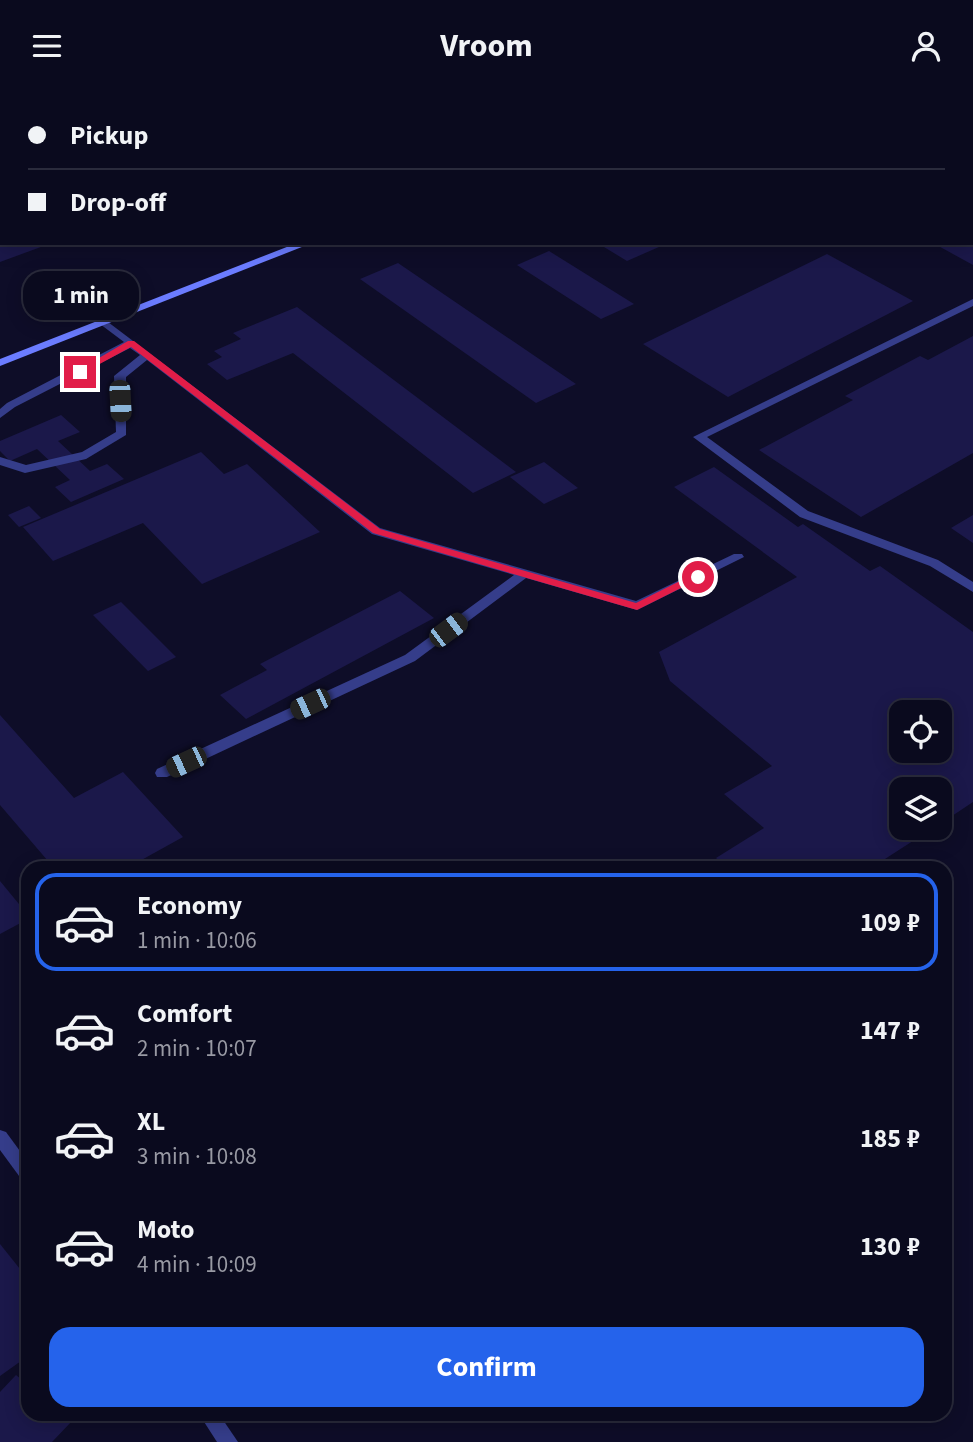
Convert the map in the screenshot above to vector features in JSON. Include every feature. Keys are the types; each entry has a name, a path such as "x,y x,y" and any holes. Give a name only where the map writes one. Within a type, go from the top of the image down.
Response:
{"street":[{"path":"0,363 302,245"}],"lane":[{"path":"973,302 699,437 804,514 934,563 973,588"},
{"path":"104,323 376,531 637,606 738,557"},
{"path":"0,415 11,405 131,343"},
{"path":"0,461 25,469 86,455 122,433 120,376 147,355"},
{"path":"162,773 410,658 524,574"},
{"path":"0,1137 21,1166"},
{"path":"213,1421 229,1442"}],"building":[{"path":"0,245 46,245 0,262"},
{"path":"608,245 663,245 627,261 604,247"},
{"path":"937,245 973,245 973,265"},
{"path":"549,251 634,304 601,319 517,265"},
{"path":"827,254 913,301 728,397 643,344"},
{"path":"398,263 576,384 536,403 360,279"},
{"path":"297,307 516,472 473,493 293,353 227,380 207,364 222,357 214,351 241,339 233,333"},
{"path":"973,336 973,453 861,517 759,450 853,400 845,396 920,356 928,360"},
{"path":"61,415 80,432 58,441 90,471 107,464 124,479 71,502 55,487 70,480 37,449 10,461 0,451 0,441"},
{"path":"201,452 224,474 247,464 320,532 202,584 143,523 53,561 23,527"},
{"path":"544,462 578,488 544,504 510,477"},
{"path":"714,467 798,527 803,524 870,571 880,566 973,632 973,802 952,816 952,777 889,777 889,840 914,840 882,861 719,861 716,858 764,828 724,794 772,766 670,681 659,652 797,577 674,487"},
{"path":"29,506 41,518 19,527 8,515"},
{"path":"973,515 973,543 951,528"},
{"path":"400,591 434,618 246,719 220,695 267,670 260,664"},
{"path":"121,602 176,657 148,671 93,615"},
{"path":"0,715 74,798 123,772 183,837 140,861 48,861 0,805"},
{"path":"0,881 21,906 21,923 0,934"},
{"path":"0,1244 21,1270 21,1361 0,1376"},
{"path":"16,1375 21,1379 21,1421 72,1421 52,1442 0,1442 0,1392"}],"route":[{"path":"80,372 131,343 376,531 637,606 698,577"}]}
